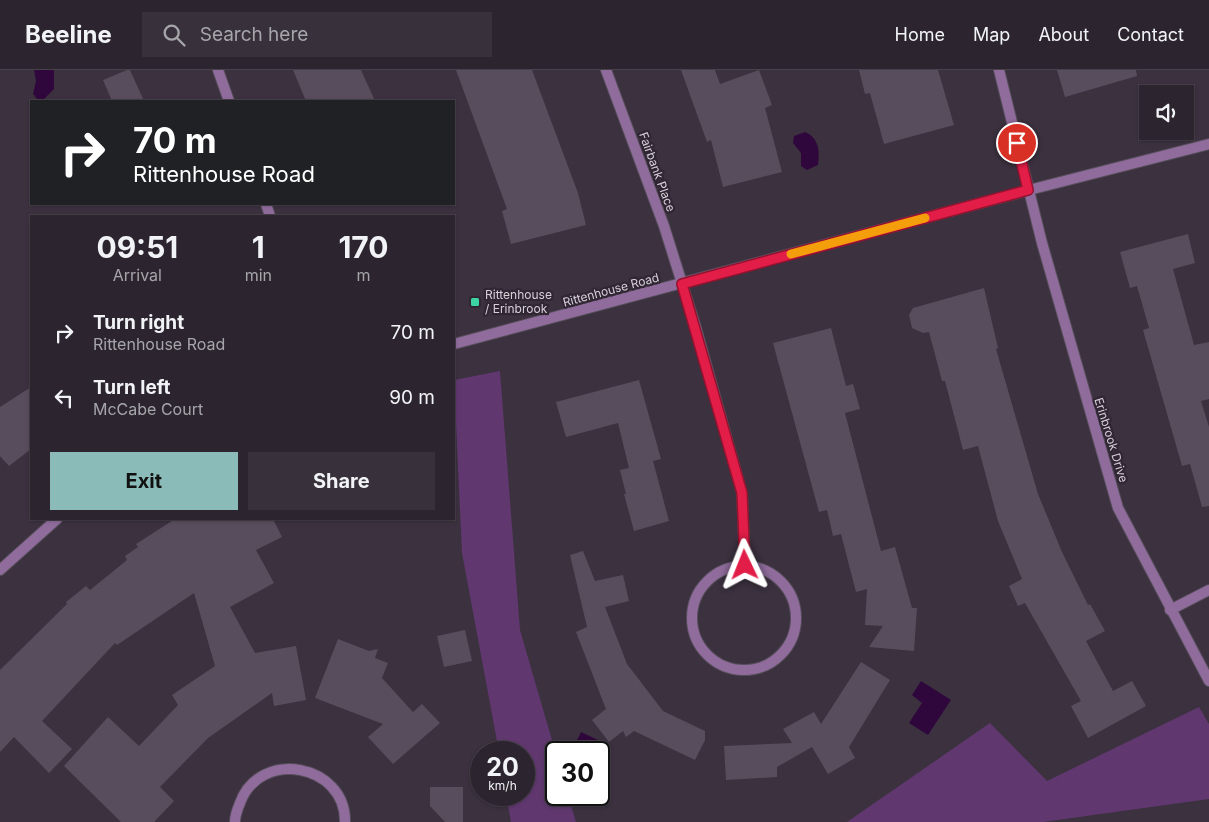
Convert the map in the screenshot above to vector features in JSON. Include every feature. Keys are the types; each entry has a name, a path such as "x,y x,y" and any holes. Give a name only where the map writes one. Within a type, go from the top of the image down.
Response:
{"street":[{"path":"218,70 229,100"},
{"name":"Fairbank Place","path":"606,70 664,226 742,493 745,565"},
{"name":"Erinbrook Drive","path":"1000,70 1028,190 1118,508 1209,681"},
{"name":"Rittenhouse Road","path":"455,344 1028,190 1209,144"},
{"path":"0,570 56,520"},
{"path":"745,565 763,568 778,577 790,592 795,603 797,621 794,635 785,651 774,661 757,669 740,670 722,666 710,658 698,644 692,630 691,612 695,598 705,582 727,568 745,565"},
{"path":"1170,610 1209,590"},
{"path":"235,822 235,816 244,792 252,783 267,772 286,768 314,773 330,786 340,799 345,822"}],"shaded area":[{"path":"34,70 54,70 54,89 43,100 37,99 33,94 36,81"},
{"path":"805,132 816,141 819,155 818,165 807,170 801,166 801,153 793,143 794,136"},
{"path":"500,371 520,630 552,741 545,741 545,806 571,806 576,822 511,822 508,806 535,806 535,741 497,741 462,553 455,380"},
{"path":"921,681 951,700 928,735 909,723 922,703 912,695"},
{"path":"1199,707 1209,724 1209,799 1043,822 847,822 990,723 1047,781"},
{"path":"581,732 598,740 598,741 577,741"}],"building":[{"path":"130,70 144,100 112,100 103,80"},
{"path":"293,70 361,70 375,100 306,100"},
{"path":"456,70 532,70 578,193 586,225 511,244 502,211 507,209"},
{"path":"681,70 715,70 720,84 759,70 772,105 765,108 782,172 723,187 711,140 707,142"},
{"path":"859,70 938,70 954,125 884,144 870,93 865,94"},
{"path":"1057,70 1136,70 1137,76 1065,97"},
{"path":"1188,234 1195,263 1173,269 1194,345 1209,342 1209,399 1201,401 1209,427 1209,506 1202,507 1190,464 1182,466 1143,330 1149,328 1137,286 1130,288 1120,252"},
{"path":"984,288 998,348 996,349 1038,494 1062,552 1088,605 1090,604 1105,631 1086,641 1113,691 1132,681 1146,706 1088,738 1071,706 1081,701 1025,603 1018,606 1009,586 1022,579 998,521 978,446 963,450 945,381 942,381 929,332 923,333 912,328 909,315 913,308"},
{"path":"831,328 846,386 853,384 860,409 845,413 881,551 895,547 912,608 917,608 914,651 869,647 883,626 865,625 867,589 856,592 841,534 833,536 827,510 819,512 773,343"},
{"path":"639,380 661,459 653,461 669,521 634,531 620,470 629,468 618,423 566,437 556,402"},
{"path":"30,388 30,450 9,466 0,456 0,407"},
{"path":"173,520 274,520 282,537 256,550 274,583 230,607 255,653 296,646 306,700 274,706 272,693 208,738 160,787 174,801 154,822 121,822 64,766 108,717 139,746 178,705 172,695 215,666 194,593 117,645 115,643 42,721 72,749 49,773 14,737 0,752 0,670 67,604 66,602 86,586 90,590 127,560 125,556 138,547 136,544"},
{"path":"583,551 595,581 623,575 629,601 605,607 627,664 663,711 705,731 705,740 695,760 634,731 626,737 623,731 608,741 592,720 606,709 576,632 587,627 570,555"},
{"path":"465,630 472,661 444,667 437,636"},
{"path":"338,639 369,651 378,649 375,658 388,663 382,678 413,712 422,704 440,723 393,764 368,737 383,724 315,698"},
{"path":"861,662 890,680 849,747 855,758 828,774 812,747 777,767 777,777 726,780 724,746 792,743 783,729 814,712 821,724"},
{"path":"430,787 463,787 463,822 445,822 430,806"}],"slow traffic":[{"path":"791,254 925,218"}],"place":[{"name":"Rittenhouse / Erinbrook","path":"475,302"}],"route":[{"path":"745,565 742,493 682,284 1028,190 1017,143"}]}
